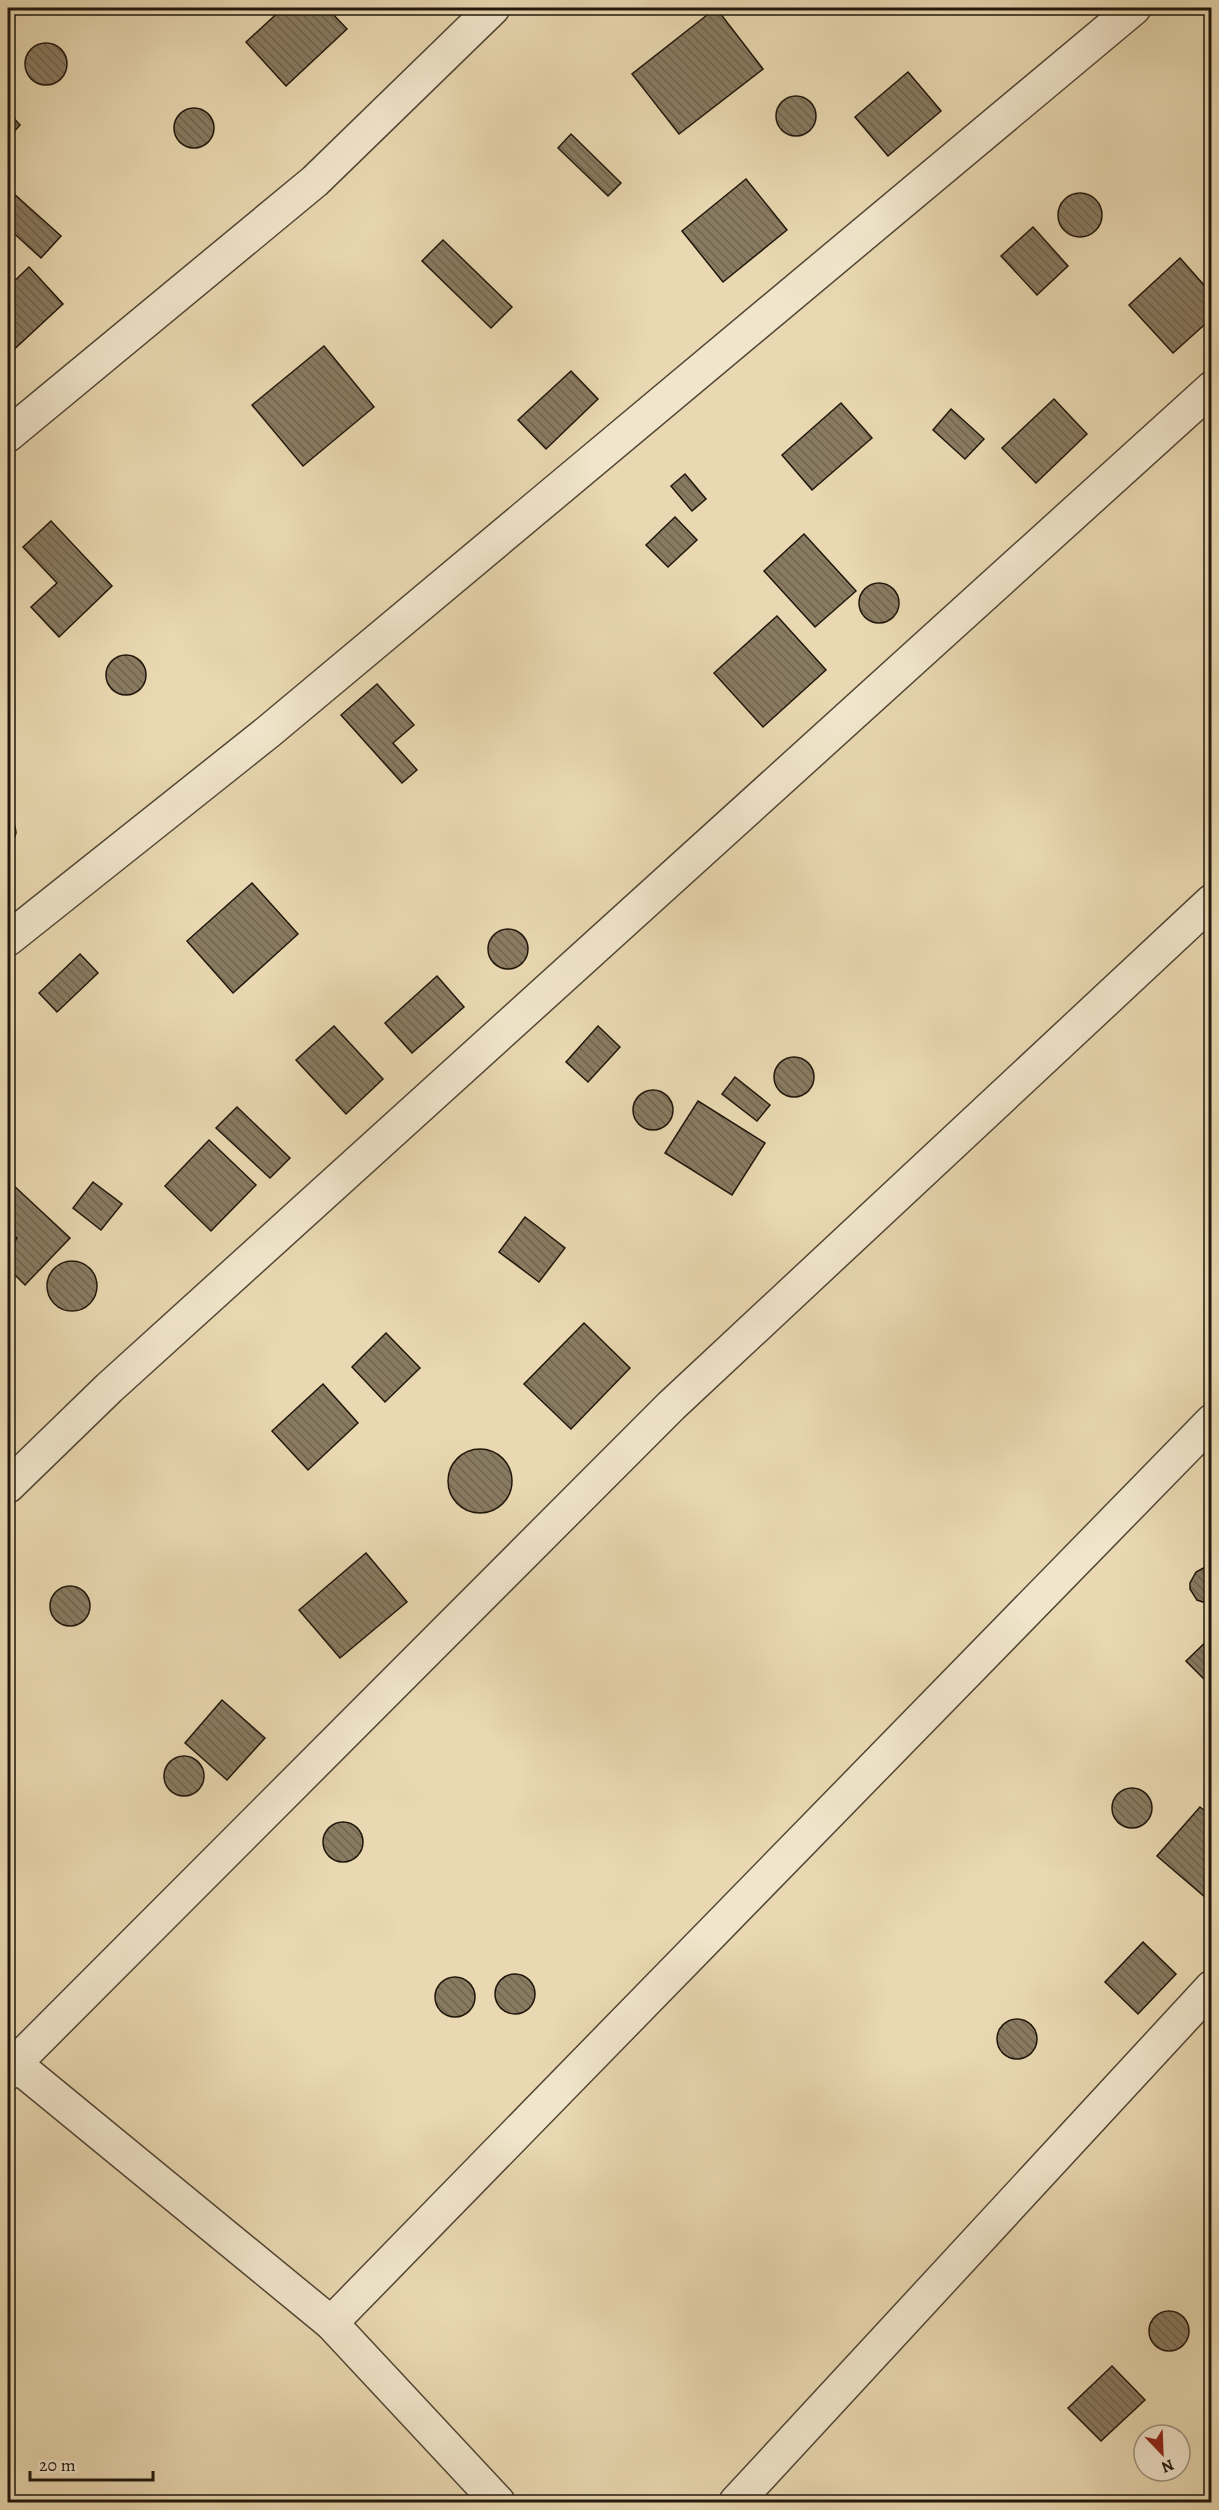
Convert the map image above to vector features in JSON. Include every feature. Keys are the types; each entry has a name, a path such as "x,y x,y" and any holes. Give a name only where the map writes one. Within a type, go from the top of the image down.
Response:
{"street":[{"path":"8,435 315,181 493,8"},
{"path":"8,939 268,732 1134,8"},
{"path":"8,1486 109,1388 1212,388"},
{"path":"498,2502 331,2323 10,2065 670,1406 1212,901"},
{"path":"331,2323 1212,1421"},
{"path":"736,2502 1212,1987"}],"building":[{"path":"283,8 327,8 347,29 286,86 246,42"},
{"path":"716,8 763,69 679,134 632,74"},
{"path":"46,43 54,44 61,49 66,56 66,72 61,79 54,84 46,85 38,84 31,79 26,72 25,64 26,56 31,49 38,44"},
{"path":"908,72 941,111 888,156 855,117"},
{"path":"796,96 810,102 816,116 810,130 796,136 782,130 776,116 782,102"},
{"path":"194,108 208,114 214,128 208,142 194,148 180,142 174,128 180,114"},
{"path":"8,112 20,125 8,138"},
{"path":"571,134 621,183 608,196 558,148"},
{"path":"746,179 787,230 723,282 682,231"},
{"path":"13,193 61,236 41,258 8,228 8,198"},
{"path":"1080,193 1096,199 1102,215 1096,231 1080,237 1064,231 1058,215 1064,199"},
{"path":"1033,227 1068,266 1037,295 1001,256"},
{"path":"443,240 512,307 491,328 422,261"},
{"path":"1180,258 1212,294 1212,318 1173,353 1129,305"},
{"path":"29,267 63,304 8,355 8,287"},
{"path":"324,346 374,407 303,466 252,405"},
{"path":"571,371 598,399 546,449 518,420"},
{"path":"1054,399 1087,434 1036,483 1002,448"},
{"path":"841,403 872,438 812,490 782,455"},
{"path":"951,409 984,439 965,459 933,430"},
{"path":"685,474 706,499 692,511 671,486"},
{"path":"675,517 697,540 668,567 646,545"},
{"path":"51,521 112,586 59,637 31,607 57,583 23,547"},
{"path":"804,534 856,591 815,627 764,571"},
{"path":"879,583 893,589 899,603 893,617 879,623 865,617 859,603 865,589"},
{"path":"777,616 826,670 763,727 714,673"},
{"path":"126,655 140,661 146,675 140,689 126,695 112,689 106,675 112,661"},
{"path":"377,684 414,725 393,743 417,770 402,783 341,715"},
{"path":"8,817 15,826 16,833 8,849"},
{"path":"252,883 298,934 233,993 187,941"},
{"path":"508,929 522,935 528,949 522,963 508,969 494,963 488,949 494,935"},
{"path":"80,954 98,973 57,1012 39,993"},
{"path":"437,976 464,1007 412,1053 385,1023"},
{"path":"334,1026 383,1079 346,1114 296,1060"},
{"path":"598,1026 620,1047 588,1082 566,1062"},
{"path":"794,1057 808,1063 814,1077 808,1091 794,1097 780,1091 774,1077 780,1063"},
{"path":"735,1077 770,1105 757,1121 722,1094"},
{"path":"653,1090 667,1096 673,1110 667,1124 653,1130 639,1124 633,1110 639,1096"},
{"path":"698,1101 765,1143 732,1195 665,1153"},
{"path":"237,1107 290,1158 270,1178 216,1128"},
{"path":"209,1140 256,1185 211,1231 165,1186"},
{"path":"93,1182 122,1204 101,1230 73,1208"},
{"path":"12,1184 70,1238 25,1285 8,1268 8,1249 17,1238 8,1230 8,1189"},
{"path":"525,1217 565,1248 539,1282 499,1252"},
{"path":"72,1261 81,1263 92,1272 97,1286 95,1295 86,1306 72,1311 63,1309 52,1300 47,1286 49,1277 58,1266"},
{"path":"584,1323 630,1368 571,1429 524,1384"},
{"path":"386,1333 420,1368 385,1402 352,1367"},
{"path":"323,1384 358,1423 308,1470 272,1431"},
{"path":"480,1449 503,1458 512,1481 503,1504 480,1513 457,1504 448,1481 457,1458"},
{"path":"366,1553 407,1602 340,1658 299,1610"},
{"path":"1212,1566 1212,1605 1197,1600 1190,1589 1190,1583 1196,1572"},
{"path":"70,1586 84,1592 90,1606 84,1620 70,1626 56,1620 50,1606 56,1592"},
{"path":"1212,1636 1212,1687 1186,1661"},
{"path":"222,1700 265,1738 227,1780 185,1743"},
{"path":"184,1756 198,1762 204,1776 198,1790 184,1796 170,1790 164,1776 170,1762"},
{"path":"1132,1788 1146,1794 1152,1808 1146,1822 1132,1828 1118,1822 1112,1808 1118,1794"},
{"path":"1200,1807 1212,1817 1212,1903 1157,1856"},
{"path":"343,1822 357,1828 363,1842 357,1856 343,1862 329,1856 323,1842 329,1828"},
{"path":"1143,1942 1176,1974 1138,2014 1105,1982"},
{"path":"515,1974 529,1980 535,1994 529,2008 515,2014 501,2008 495,1994 501,1980"},
{"path":"455,1977 469,1983 475,1997 469,2011 455,2017 441,2011 435,1997 441,1983"},
{"path":"1017,2019 1031,2025 1037,2039 1031,2053 1017,2059 1003,2053 997,2039 1003,2025"},
{"path":"1169,2311 1183,2317 1189,2331 1183,2345 1169,2351 1155,2345 1149,2331 1155,2317"},
{"path":"1112,2366 1145,2400 1101,2441 1068,2408"}]}
